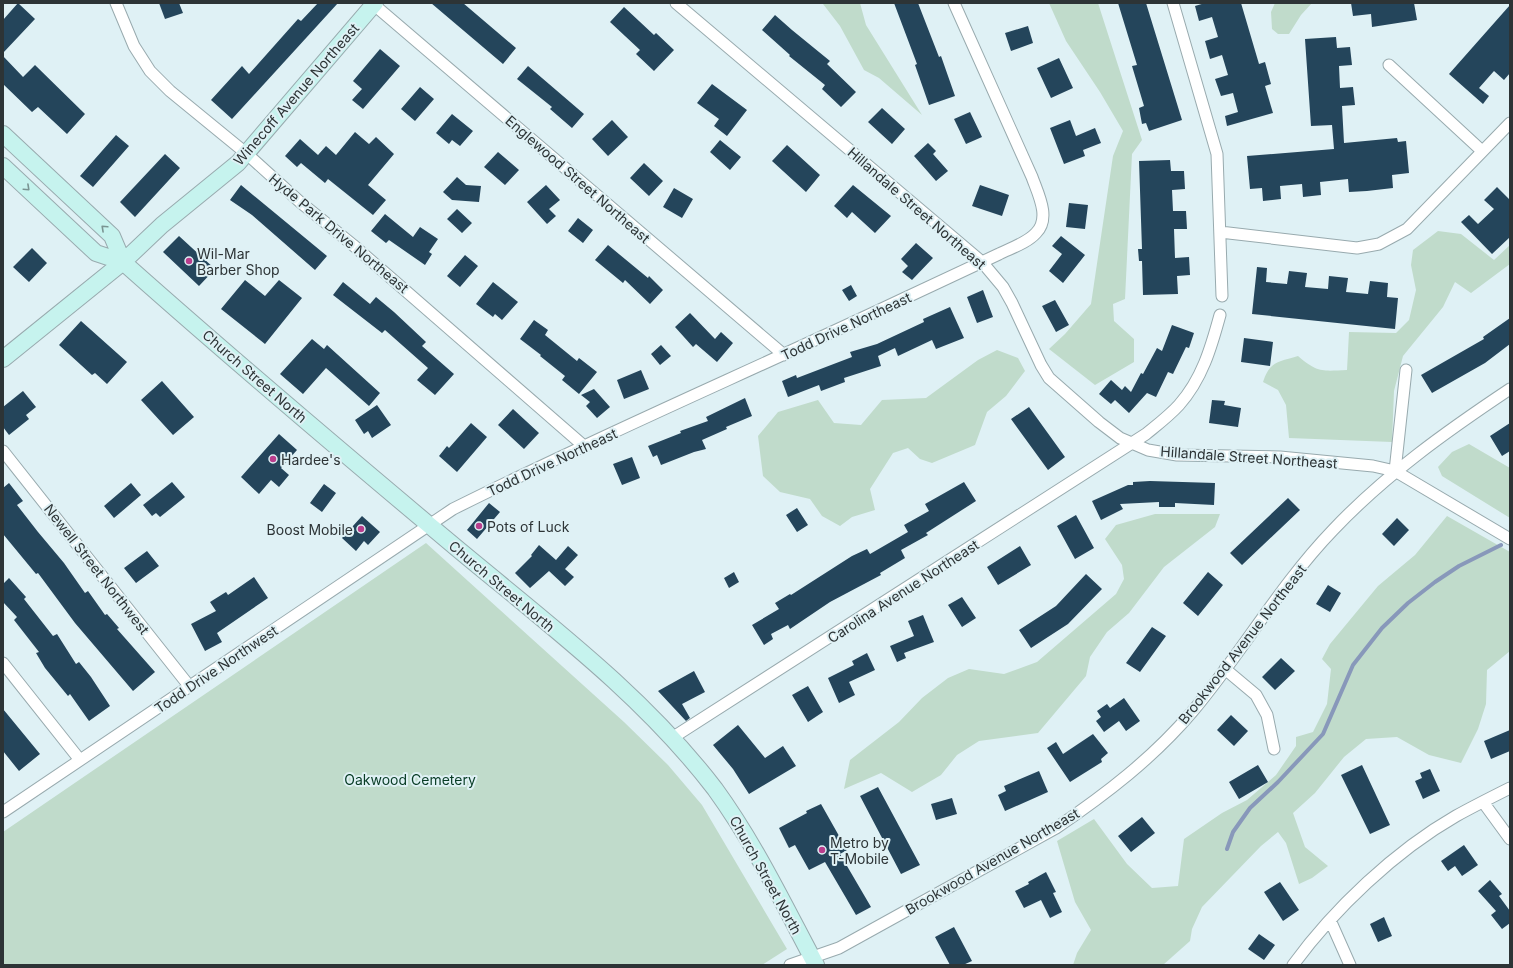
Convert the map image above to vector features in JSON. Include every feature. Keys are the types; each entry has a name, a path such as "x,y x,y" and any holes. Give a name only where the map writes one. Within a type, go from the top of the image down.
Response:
{"main road":[{"name":"Winecoff Avenue Northeast","path":"3,359 123,262 162,225 247,154 374,4"},
{"name":"Church Street North","path":"3,134 112,236 123,262"},
{"name":"Church Street North","path":"3,166 96,253 123,262 632,697 672,738 713,788 739,823 814,961"}],"street":[{"name":"Hyde Park Drive Northeast","path":"116,3 134,46 150,71 170,91 247,154 300,202 456,332 585,447"},
{"name":"Hillandale Street Northeast","path":"676,3 982,262 1003,287 1041,365 1049,378 1099,422 1120,438 1148,450 1177,454 1280,457 1373,466 1396,471 1510,539"},
{"name":"Todd Drive Northeast","path":"428,524 453,509 516,478 982,262 1035,234 1042,225 1043,215 1041,202 1032,177 954,3"},
{"path":"1172,3 1217,154 1222,296"},
{"name":"Englewood Street Northeast","path":"374,4 784,355"},
{"path":"1389,65 1482,151"},
{"path":"1220,232 1357,248 1379,244 1407,229 1510,123"},
{"name":"Carolina Avenue Northeast","path":"672,738 1146,434 1178,406 1191,389 1207,360 1220,316"},
{"path":"1396,471 1406,370"},
{"name":"Brookwood Avenue Northeast","path":"790,965 814,961 839,948 1056,828 1089,805 1154,752 1191,713 1289,583 1332,530 1396,471 1453,428 1510,389"},
{"name":"Newell Street Northwest","path":"3,451 190,686"},
{"name":"Todd Drive Northwest","path":"3,812 428,524"},
{"path":"3,663 80,760"},
{"path":"1225,669 1256,696 1267,715 1274,749"},
{"path":"1293,965 1330,920 1372,879 1415,844 1455,817 1510,788"},
{"path":"1482,802 1510,839"},
{"path":"1330,920 1350,965"}],"green space":[{"path":"802,3 860,3 866,25 922,115 879,78 864,70 840,26 823,4"},
{"path":"1049,3 1098,3 1142,140 1132,154 1125,299 1113,304 1114,321 1134,339 1134,362 1095,385 1049,349 1065,334 1091,304 1113,156 1123,131 1100,92 1066,41"},
{"path":"1275,3 1312,3 1301,15 1289,34 1278,34 1272,29 1271,12"},
{"path":"1438,231 1461,234 1494,260 1510,245 1510,264 1471,293 1455,282 1443,307 1403,356 1394,391 1392,442 1289,438 1286,405 1278,390 1263,382 1269,370 1280,361 1298,356 1311,366 1321,370 1347,370 1349,332 1396,333 1409,320 1416,290 1411,265 1413,250"},
{"path":"997,350 1018,358 1025,371 1006,396 987,412 975,445 932,463 920,459 908,448 893,453 870,489 875,510 852,517 840,526 822,516 810,499 780,492 763,476 758,436 778,412 818,400 834,423 861,425 882,400 926,398 978,360"},
{"path":"1469,444 1510,468 1510,518 1442,476 1438,467 1452,452"},
{"path":"1155,514 1220,514 1215,527 1164,567 1129,613 1107,632 1090,657 1086,676 1038,733 979,741 957,755 941,775 912,792 881,773 844,789 850,760 899,722 922,698 948,678 969,669 1004,674 1037,662 1116,594 1124,579 1122,565 1105,539 1116,525"},
{"path":"1447,516 1510,552 1510,651 1487,670 1486,704 1478,729 1461,763 1429,755 1397,737 1366,739 1344,757 1315,793 1293,813 1305,847 1328,866 1312,878 1299,884 1286,843 1278,832 1261,846 1202,907 1192,929 1190,941 1163,965 1073,965 1077,953 1091,930 1075,902 1057,841 1094,819 1127,864 1152,888 1178,886 1184,839 1222,813 1247,800 1276,775 1296,746 1296,737 1313,732 1327,704 1331,669 1322,659 1330,644 1378,586 1415,555"},
{"name":"Oakwood Cemetery","path":"426,543 624,722 668,765 702,805 787,949 762,965 3,965 3,832"}],"building":[{"path":"18,3 35,19 3,53 3,20"},
{"path":"159,3 179,3 183,13 165,19"},
{"path":"318,3 338,3 232,119 211,100 242,66 249,74 298,19 301,21"},
{"path":"431,3 463,3 516,48 503,64"},
{"path":"894,3 918,3 939,57 941,56 955,96 929,105 915,65 917,64"},
{"path":"1118,3 1146,3 1182,120 1149,131 1146,123 1142,124 1139,108 1144,106 1132,66 1137,65"},
{"path":"1205,3 1241,3 1259,64 1265,62 1271,84 1265,86 1273,113 1227,126 1225,116 1238,112 1233,93 1221,96 1215,79 1228,75 1222,55 1210,59 1205,41 1218,37 1212,17 1199,21 1195,6"},
{"path":"1351,3 1414,3 1417,20 1372,27 1371,14 1353,16"},
{"path":"1510,5 1510,73 1504,80 1494,71 1479,88 1489,96 1483,104 1449,74"},
{"path":"624,7 654,35 656,33 674,50 654,71 636,54 640,50 610,22"},
{"path":"775,15 830,61 827,64 856,92 841,107 822,89 825,85 789,56 790,55 762,30"},
{"path":"1028,26 1033,43 1011,51 1005,33"},
{"path":"1336,37 1337,48 1350,47 1352,65 1339,66 1340,88 1353,87 1355,105 1342,106 1344,143 1397,138 1398,142 1406,141 1409,173 1392,175 1393,188 1349,192 1348,179 1320,182 1321,195 1303,197 1302,184 1280,186 1281,199 1263,201 1262,188 1250,189 1247,156 1334,149 1332,125 1311,126 1305,39"},
{"path":"380,49 400,66 363,109 352,100 362,89 353,81"},
{"path":"3,56 23,77 35,65 85,114 67,134 38,107 32,112 3,84"},
{"path":"1059,58 1073,88 1051,98 1037,68"},
{"path":"528,66 584,114 572,128 550,109 552,107 517,79"},
{"path":"712,84 747,110 727,136 714,126 719,119 697,103"},
{"path":"420,87 434,99 415,121 401,109"},
{"path":"882,108 905,129 892,144 868,122"},
{"path":"970,112 982,137 966,144 954,119"},
{"path":"452,114 473,131 460,146 452,140 449,144 436,133"},
{"path":"612,120 628,137 608,156 592,139"},
{"path":"1070,120 1076,136 1095,128 1101,143 1083,150 1085,156 1064,164 1050,128"},
{"path":"355,132 369,144 376,137 394,154 368,185 386,200 373,215 328,179 325,183 301,163 297,167 285,156 300,139 318,155 326,146 336,155"},
{"path":"116,135 129,146 93,187 80,176"},
{"path":"720,140 741,157 730,170 710,152"},
{"path":"928,143 936,151 933,154 948,171 936,181 914,156"},
{"path":"787,145 820,175 806,192 772,161"},
{"path":"498,152 519,170 505,185 484,167"},
{"path":"165,154 180,168 135,217 120,202"},
{"path":"1170,160 1171,171 1184,171 1185,189 1172,190 1173,211 1186,211 1187,229 1174,229 1175,258 1189,257 1190,275 1177,276 1178,294 1143,295 1142,261 1139,261 1138,249 1142,249 1139,161"},
{"path":"644,163 663,181 649,196 630,178"},
{"path":"457,177 466,185 481,186 479,202 452,200 443,192"},
{"path":"241,185 327,256 315,270 252,215 230,200"},
{"path":"546,185 560,200 549,209 556,216 547,224 527,202"},
{"path":"853,185 891,216 875,233 852,212 847,218 834,206"},
{"path":"980,185 1009,195 1002,216 972,206"},
{"path":"1497,187 1510,200 1510,237 1492,254 1461,222 1469,215 1478,224 1494,209 1484,200"},
{"path":"674,188 693,199 682,218 663,207"},
{"path":"1069,203 1088,205 1085,229 1066,227"},
{"path":"457,209 472,223 462,233 447,219"},
{"path":"385,214 413,237 420,227 438,239 429,252 432,254 425,265 389,240 386,243 371,231"},
{"path":"578,218 593,230 583,243 568,231"},
{"name":"Wil-Mar Barber Shop","path":"179,236 215,269 199,286 163,252"},
{"path":"1061,236 1085,255 1063,283 1049,271 1062,254 1052,246"},
{"path":"916,243 933,258 912,280 902,272 908,266 901,259"},
{"path":"608,245 648,278 649,276 663,290 650,304 625,280 623,283 595,260"},
{"path":"32,248 47,263 29,282 13,267"},
{"path":"465,255 478,266 460,287 447,276"},
{"path":"1257,267 1267,268 1266,282 1287,284 1289,271 1307,273 1305,287 1328,289 1329,276 1348,278 1346,292 1368,294 1370,281 1388,283 1387,297 1398,298 1395,329 1252,314"},
{"path":"245,280 265,296 279,280 302,298 265,344 221,309"},
{"path":"343,282 370,304 376,297 426,342 422,346 454,374 435,395 417,380 428,368 385,330 382,333 333,295"},
{"path":"493,282 518,302 502,320 495,314 493,317 476,304"},
{"path":"851,285 857,296 849,301 842,290"},
{"path":"983,290 993,317 977,323 967,297"},
{"path":"1055,300 1069,325 1056,332 1042,306"},
{"path":"950,307 964,338 936,349 932,340 898,356 895,348 878,356 881,366 844,378 845,382 821,391 819,385 788,397 782,381 796,375 797,378 852,357 850,352 877,344 924,322 923,319"},
{"path":"690,313 715,339 721,332 733,343 717,362 696,344 693,347 675,327"},
{"path":"1510,318 1510,344 1485,363 1432,393 1421,375 1484,339 1483,337"},
{"path":"534,320 548,330 545,335 577,361 579,358 597,372 579,394 562,380 565,376 520,339"},
{"path":"81,321 127,362 107,384 95,373 92,375 59,345"},
{"path":"1172,325 1194,333 1189,348 1186,347 1173,374 1168,372 1156,397 1147,393 1129,413 1115,400 1111,404 1099,394 1111,380 1122,390 1125,386 1131,392 1157,348 1162,351"},
{"path":"1244,338 1273,342 1270,366 1241,362"},
{"path":"312,339 324,349 327,345 380,393 369,406 326,368 303,394 280,374"},
{"path":"661,345 671,356 660,365 651,354"},
{"path":"641,370 649,389 624,399 617,380"},
{"path":"162,381 194,417 173,435 141,400"},
{"path":"594,389 610,407 597,418 586,406 590,402 581,395"},
{"path":"23,391 36,407 26,415 29,419 9,435 3,427 3,407"},
{"path":"745,398 752,416 726,427 727,429 702,440 706,449 661,465 657,455 653,457 648,446 681,433 680,431 708,421 706,417"},
{"path":"1212,400 1225,401 1224,405 1241,408 1238,427 1209,423"},
{"path":"377,405 391,425 372,438 368,431 364,434 355,420"},
{"path":"1029,407 1065,457 1048,470 1011,419"},
{"path":"513,409 539,433 524,449 498,425"},
{"path":"471,423 487,437 457,472 439,456 447,446 449,448"},
{"path":"1510,423 1510,451 1502,456 1490,436"},
{"name":"Hardee's","path":"279,434 297,450 281,468 289,475 279,487 271,480 259,494 241,477"},
{"path":"632,457 640,478 622,485 613,464"},
{"path":"1150,481 1215,483 1214,505 1175,503 1175,507 1159,507 1159,502 1120,504 1123,509 1101,520 1092,501 1128,485 1133,485 1133,482"},
{"path":"172,482 185,497 160,517 156,513 152,516 143,505"},
{"path":"964,482 976,501 926,533 928,535 901,550 905,558 880,573 881,575 830,602 790,629 788,625 771,634 773,639 764,645 752,625 779,609 775,603 790,594 791,595 852,556 867,549 870,554 908,532 904,525 929,511 925,504"},
{"path":"9,483 23,501 17,505 64,563 85,593 88,591 105,615 107,614 119,628 117,629 155,672 133,691 75,623 38,573 36,574 3,534 3,488"},
{"path":"131,483 141,495 114,518 104,506"},
{"path":"324,484 336,493 322,512 310,503"},
{"path":"1288,498 1300,510 1242,565 1230,553"},
{"path":"489,503 500,512 477,539 467,530"},
{"path":"797,508 808,525 797,532 786,515"},
{"path":"1076,515 1094,548 1075,559 1057,526"},
{"path":"362,516 380,532 368,545 364,541 356,551 342,538"},
{"path":"1397,518 1409,530 1394,546 1382,534"},
{"path":"539,545 556,560 568,546 578,555 565,569 574,577 565,586 549,571 530,588 515,573 532,556 531,555"},
{"path":"1020,546 1031,565 998,585 987,567"},
{"path":"147,551 159,566 136,583 124,568"},
{"path":"734,572 739,582 729,588 724,578"},
{"path":"1208,572 1223,585 1198,616 1183,603"},
{"path":"1086,574 1102,589 1068,624 1031,648 1019,630 1056,606"},
{"path":"254,577 268,598 217,633 222,642 205,651 191,624 216,611 210,602 226,592 228,595"},
{"path":"9,578 26,597 24,599 53,636 57,634 76,664 79,662 91,677 110,706 89,721 70,694 68,696 45,668 36,653 39,652 14,620 17,617 3,602 3,584"},
{"path":"1328,585 1341,593 1330,612 1316,604"},
{"path":"962,597 976,618 962,627 948,605"},
{"path":"923,615 934,642 904,653 906,658 897,662 890,646 914,636 908,621"},
{"path":"1152,627 1166,636 1140,672 1126,663"},
{"path":"867,653 875,670 849,682 855,695 839,703 828,678 854,665 852,661"},
{"path":"1281,658 1295,671 1275,690 1262,677"},
{"path":"694,671 705,692 682,704 690,718 686,721 658,691"},
{"path":"808,686 823,712 808,722 792,695"},
{"path":"1124,698 1140,721 1126,731 1119,721 1104,732 1096,721 1101,717 1097,711 1107,704 1110,708"},
{"path":"3,709 40,754 19,771 3,751"},
{"path":"1231,715 1248,731 1234,746 1217,730"},
{"path":"738,725 765,758 783,746 796,766 749,794 733,769 713,745"},
{"path":"1510,730 1510,751 1491,759 1484,741"},
{"path":"1093,734 1108,753 1101,759 1102,762 1070,782 1047,748 1056,742 1063,754"},
{"path":"1258,765 1268,782 1239,799 1229,782"},
{"path":"1362,765 1390,825 1370,834 1341,775"},
{"path":"1430,769 1440,791 1423,799 1415,781 1422,778 1420,773"},
{"path":"1039,771 1048,792 1005,811 998,795 1006,791 1004,786"},
{"path":"878,787 920,865 901,874 860,796"},
{"path":"952,798 957,814 936,820 931,804"},
{"path":"821,804 847,850 840,854 871,907 856,915 825,862 809,870 795,845 789,848 779,828 807,813 806,811"},
{"path":"1142,817 1155,833 1131,852 1118,836"},
{"path":"1464,845 1478,865 1462,876 1455,866 1448,871 1441,861"},
{"path":"1046,872 1056,892 1053,893 1062,912 1050,918 1041,900 1024,908 1015,891 1029,884 1028,882"},
{"path":"1490,880 1502,894 1499,896 1510,911 1510,923 1502,929 1491,915 1496,911 1478,891"},
{"path":"1280,882 1299,910 1283,921 1264,892"},
{"path":"1384,917 1392,936 1378,942 1370,924"},
{"path":"954,927 972,961 963,965 950,965 935,937"},
{"path":"1259,934 1275,945 1264,960 1248,949"}],"waterway":[{"path":"1227,849 1233,832 1250,808 1278,782 1323,734 1353,665 1382,628 1408,603 1435,582 1459,566 1501,545"}],"place":[{"name":"Wil-Mar Barber Shop","path":"189,261"},
{"name":"Hardee's","path":"273,459"},
{"name":"Pots of Luck","path":"479,526"},
{"name":"Boost Mobile","path":"361,529"},
{"name":"Metro by T-Mobile","path":"822,850"}]}
